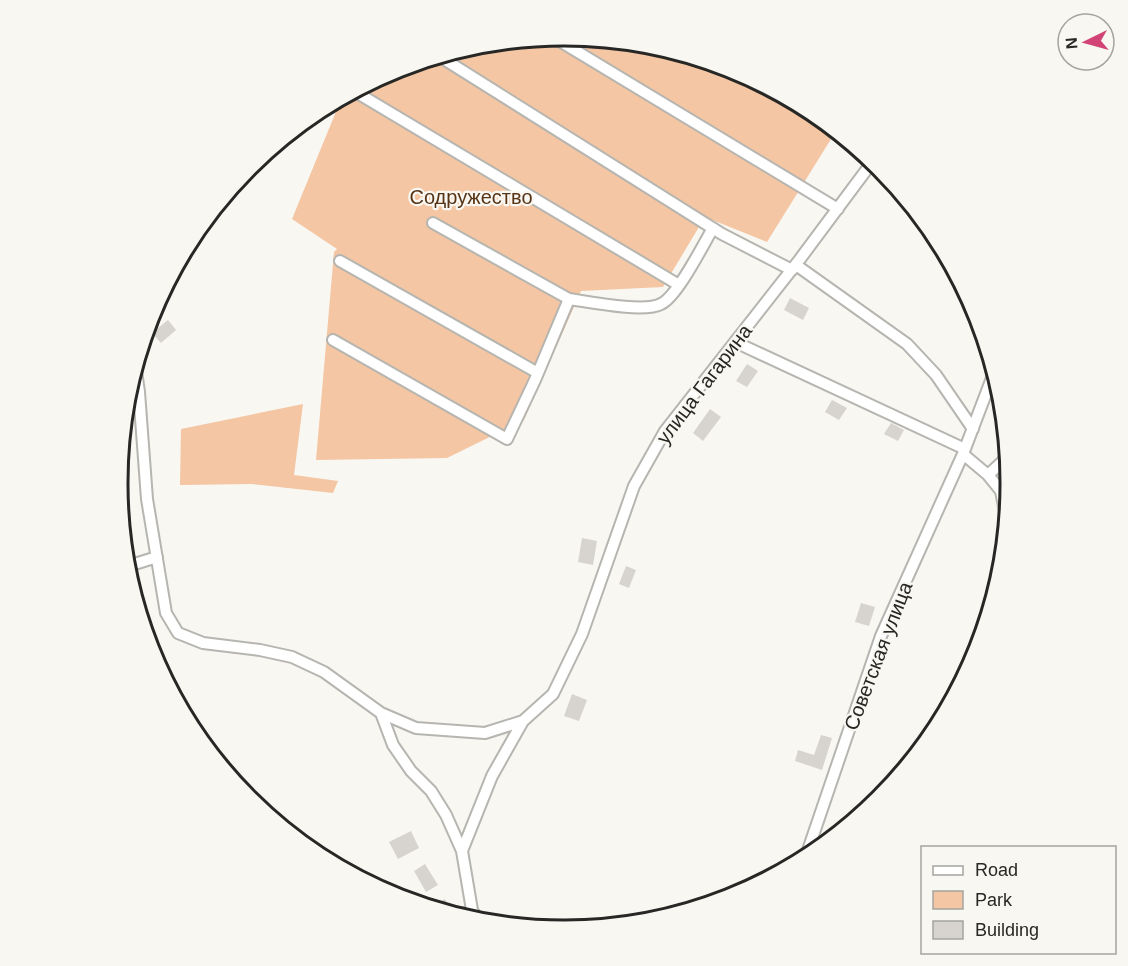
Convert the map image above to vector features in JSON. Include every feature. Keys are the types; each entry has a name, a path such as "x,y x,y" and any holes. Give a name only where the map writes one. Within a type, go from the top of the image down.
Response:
{"street":[{"path":"568,46 838,209"},
{"path":"448,62 713,228 794,267 907,344 936,375 973,429"},
{"path":"363,96 679,285"},
{"name":"улица Гагарина","path":"462,851 492,776 523,721 553,694 582,634 634,486 665,431 794,267 867,169"},
{"path":"433,223 569,299 642,307 661,305 673,296 713,228"},
{"path":"340,261 538,373"},
{"path":"333,340 507,439 569,299"},
{"path":"735,342 964,452 1000,490"},
{"name":"Советская улица","path":"810,844 881,636 964,452 989,385"},
{"name":"улица Гагарина","path":"138,387 147,499 166,613 178,633 203,643 260,650 292,657 324,672 381,713 416,728 485,733 523,721"},
{"path":"987,475 1000,464"},
{"path":"135,564 157,557"},
{"path":"381,713 393,745 411,771 431,791 446,815 462,851 472,909"}],"green space":[{"name":"Содружество","path":"535,47 593,47 677,61 757,92 807,120 832,138 767,242 705,217 663,287 581,291 524,420 447,458 316,460 334,252 337,249 292,219 336,111 371,92 424,70 451,61 507,50"},
{"path":"303,404 294,475 338,481 333,493 251,484 180,485 181,429"}],"building":[{"path":"790,298 809,308 803,320 784,310"},
{"path":"168,320 176,330 161,343 154,335 156,330"},
{"path":"747,364 758,371 747,387 736,381"},
{"path":"832,400 847,408 839,420 825,412"},
{"path":"710,409 721,417 703,441 693,433"},
{"path":"891,423 904,430 898,441 884,434"},
{"path":"582,538 597,541 593,565 578,562"},
{"path":"626,566 636,570 629,588 619,584"},
{"path":"861,603 875,607 869,626 855,622"},
{"path":"572,694 587,700 579,721 564,716"},
{"path":"821,735 832,738 822,770 795,761 798,750 814,755"},
{"path":"411,831 419,848 398,859 389,842"},
{"path":"425,864 438,885 426,892 414,871"}]}
